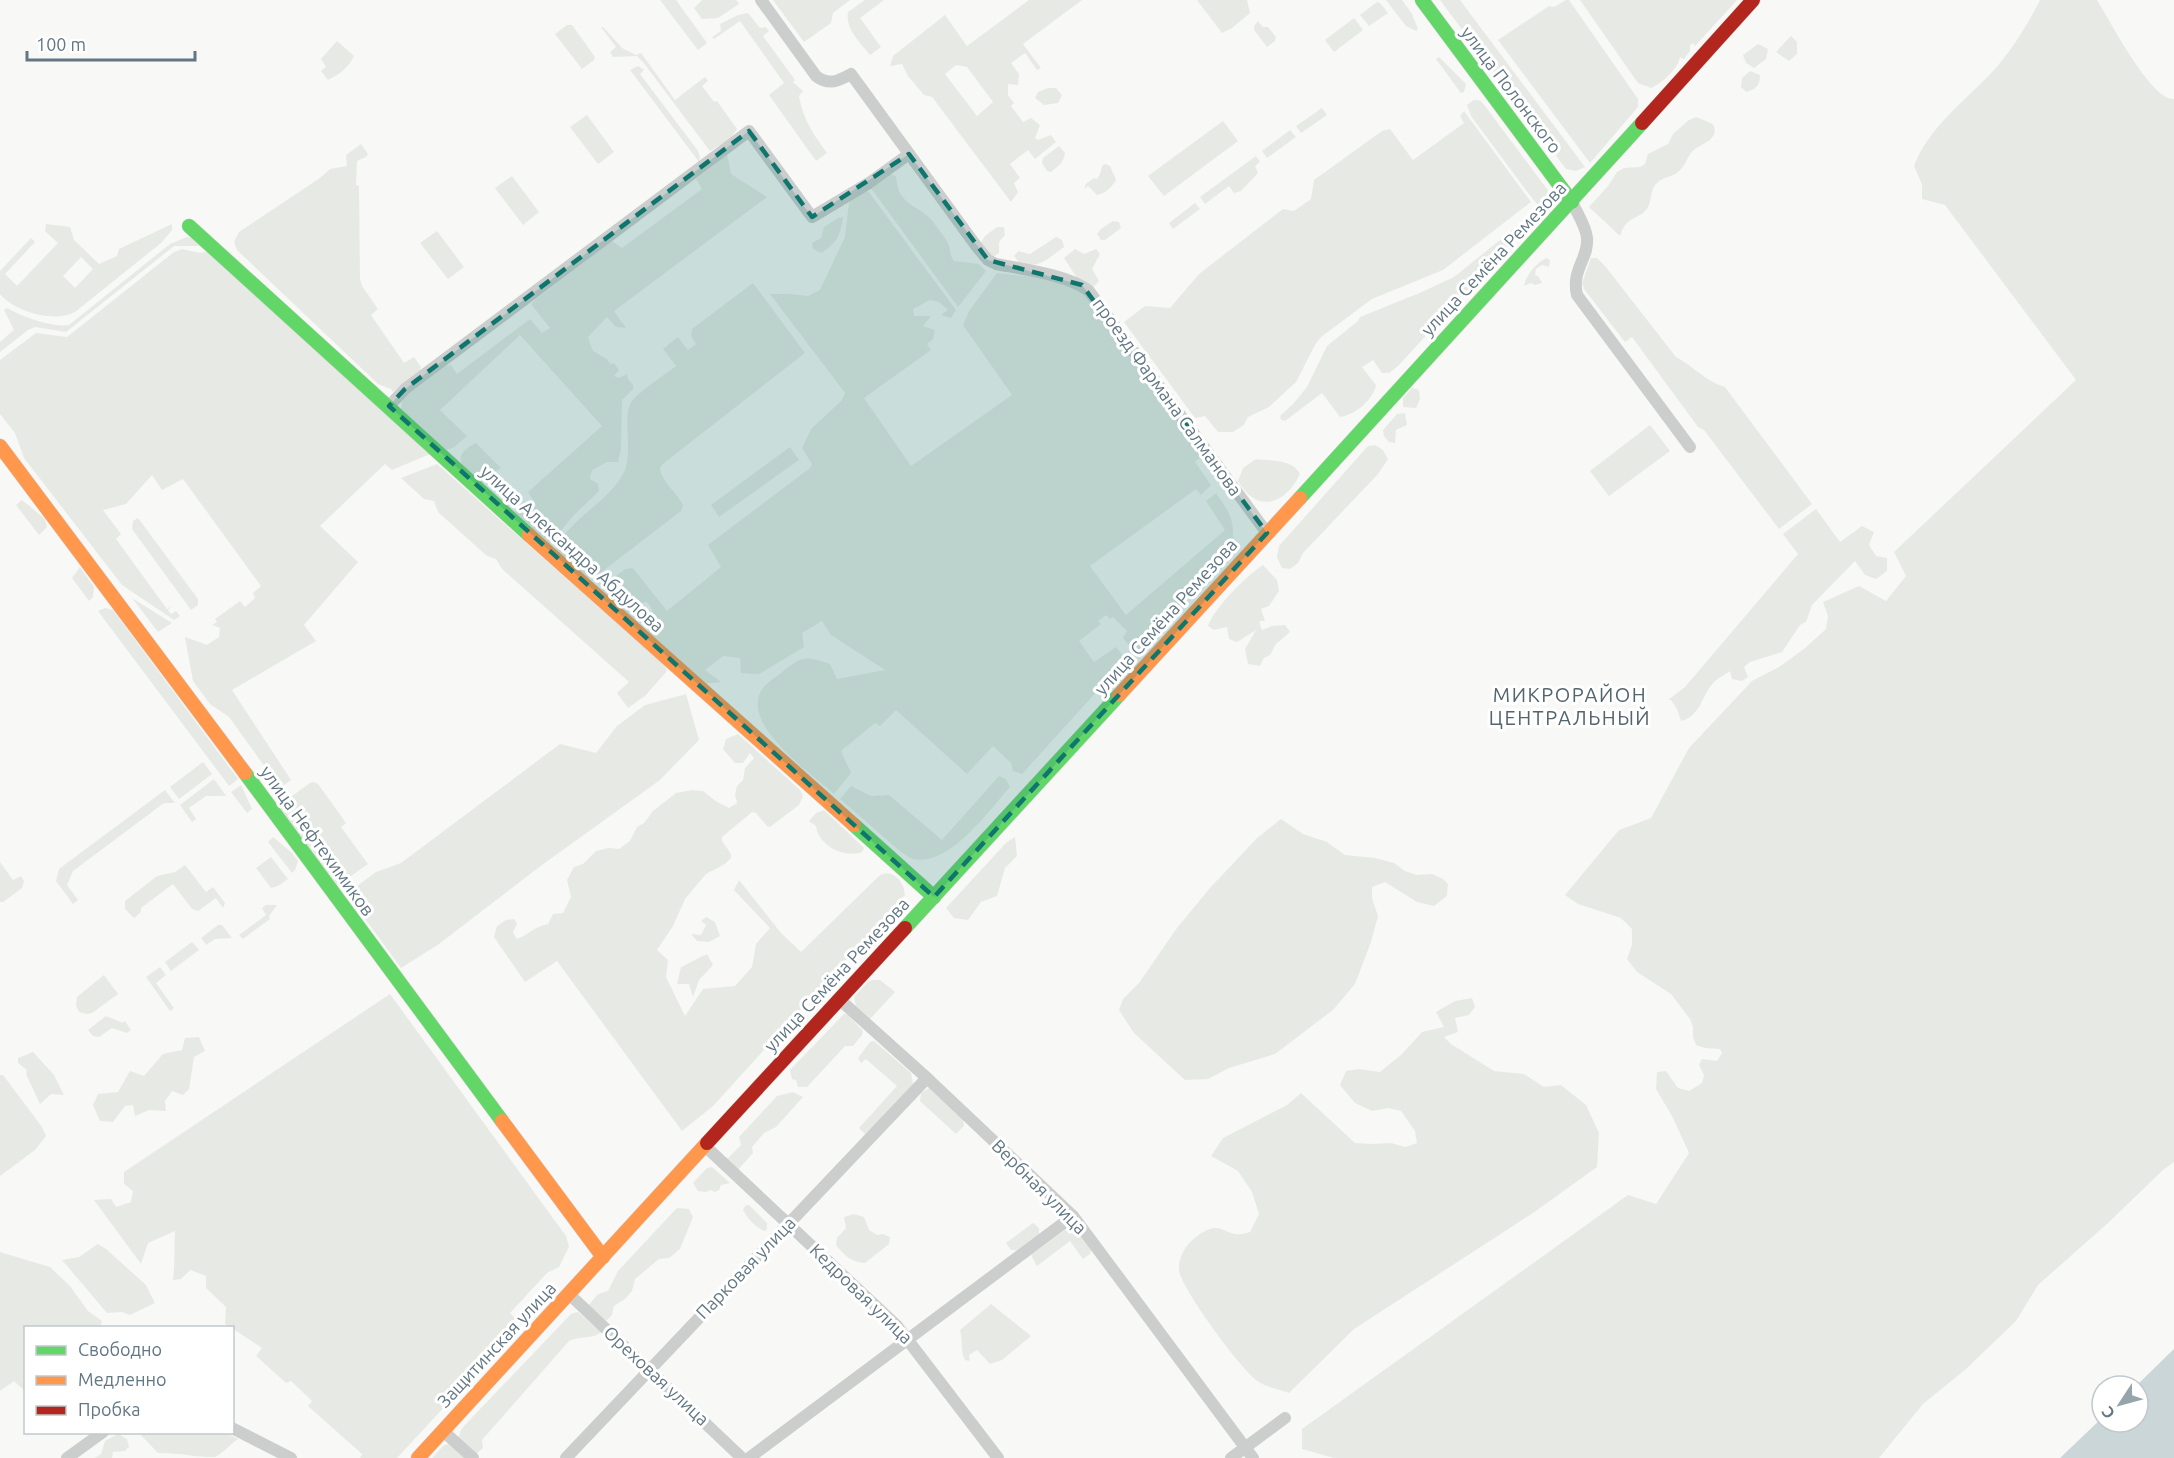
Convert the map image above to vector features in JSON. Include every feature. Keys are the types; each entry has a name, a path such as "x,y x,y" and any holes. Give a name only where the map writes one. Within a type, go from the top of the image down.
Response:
{"main road":[{"name":"улица Полонского","path":"1422,0 1572,202"},
{"name":"улица Семёна Ремезова","path":"603,1257 1572,202 1753,0"},
{"path":"1552,175 1577,182 1604,166"},
{"path":"1550,226 1557,213 1559,197 1552,175"},
{"name":"улица Александра Абдулова","path":"189,225 485,495 934,897"},
{"name":"улица Нефтехимиков","path":"0,446 270,806 603,1257"},
{"name":"Защитинская улица","path":"418,1458 603,1257"}],"street":[{"name":"проезд Фармана Салманова","path":"761,0 822,81 834,82 851,74 988,260 996,264 1070,281 1082,285 1089,291 1267,533"},
{"path":"389,406 405,389 749,131 812,218 869,183 909,154"},
{"path":"1572,202 1586,231 1588,242 1574,282 1577,295 1690,447"},
{"name":"Вербная улица","path":"839,999 927,1078 1073,1216 1253,1458"},
{"name":"Парковая улица","path":"566,1458 927,1078"},
{"name":"Кедровая улица","path":"705,1146 897,1326 998,1458"},
{"path":"749,1458 1073,1216"},
{"name":"Ореховая улица","path":"568,1294 742,1458"},
{"path":"1231,1458 1285,1418"},
{"path":"234,1429 291,1458"},
{"path":"443,1431 473,1458"},
{"path":"67,1458 100,1434"}],"highlighted area":[{"path":"749,131 812,217 909,154 988,260 1082,285 1267,533 934,897 389,406 405,389"}],"shaded area":[{"path":"660,0 676,0 707,43 698,50"},
{"path":"702,0 736,0 739,4 718,18 702,19 694,8"},
{"path":"773,0 850,0 833,13 831,23 804,42"},
{"path":"865,0 884,0 860,18 881,47 870,55 854,35 848,18 848,12"},
{"path":"1029,0 1082,0 1023,44 1041,68 1037,70 1025,53 1011,63 1019,74 1018,85 1008,84 1008,95 1014,103 1011,106 1023,122 1031,118 1040,125 1035,138 1038,140 1051,135 1056,142 1035,159 1028,150 1010,164 1020,178 1014,183 1018,192 1011,202 932,97 924,95 908,76 902,64 890,66 893,56 945,15 967,46","holes":["956,65 967,67 993,102 977,116 945,74"]},
{"path":"1197,0 1247,0 1250,13 1222,33"},
{"path":"1386,0 1402,0 1412,14 1418,29 1416,31 1406,26"},
{"path":"1440,0 1460,0 1585,167 1576,171 1566,169"},
{"path":"1569,0 1638,99 1638,107 1590,163 1498,40 1549,6 1554,7"},
{"path":"1580,0 1737,0 1695,46 1693,43 1690,45 1690,51 1684,59 1680,57 1669,75 1651,88 1638,83"},
{"path":"2040,0 2097,0 2143,74 2165,96 2174,99 2174,1162 2038,1285 2016,1321 1966,1369 1923,1404 1879,1458 1334,1458 1302,1449 1302,1429 1628,1195 1656,1204 1689,1153 1672,1116 1656,1089 1657,1072 1666,1071 1678,1088 1689,1091 1702,1083 1704,1075 1699,1065 1702,1059 1717,1061 1722,1053 1720,1049 1696,1045 1690,1019 1671,994 1637,972 1627,959 1632,945 1632,929 1621,918 1578,904 1565,895 1619,830 1651,818 1689,748 1752,681 1779,667 1826,629 1828,616 1823,602 1859,586 1886,601 1906,576 1894,552 2076,380 1945,205 1922,199 1922,184 1914,166 1928,139 2007,54"},
{"path":"1377,2 1388,13 1369,26 1360,15"},
{"path":"748,13 760,28 766,27 769,31 763,36 795,80 793,82 803,91 799,96 803,112 813,133 827,153 816,161 769,95 784,83 740,21 714,39 712,37 721,31 720,24"},
{"path":"1354,18 1363,30 1334,52 1325,40"},
{"path":"1258,21 1263,27 1268,27 1276,37 1275,41 1267,47 1254,30"},
{"path":"567,25 572,25 595,57 582,69 555,34"},
{"path":"601,27 622,48 636,55 641,53 675,100 705,77 708,81 702,86 714,102 717,101 737,129 730,139 710,151 637,56 613,57 610,52 616,47"},
{"path":"1791,36 1797,42 1797,54 1789,61 1776,52"},
{"path":"337,41 354,56 343,70 328,80 321,71 326,67 321,59"},
{"path":"1758,44 1768,49 1766,59 1754,68 1746,63 1743,55"},
{"path":"1439,57 1466,84 1464,92 1461,93 1436,59"},
{"path":"638,66 644,70 640,74 698,151 699,162 630,70"},
{"path":"1750,71 1760,75 1759,82 1755,88 1746,92 1741,87 1742,78"},
{"path":"1056,88 1062,95 1058,103 1044,105 1035,98 1038,92"},
{"path":"1474,100 1482,102 1550,193 1551,208 1547,216 1471,116 1467,105"},
{"path":"1322,108 1327,115 1301,133 1296,126"},
{"path":"1464,111 1531,202 1443,270 1372,299 1321,337 1296,382 1269,407 1248,417 1244,425 1233,432 1218,432 1205,416 1195,418 1124,322 1145,306 1170,308 1199,274 1283,209 1294,211 1311,199 1314,180 1382,131 1390,129 1413,160 1464,123 1460,116"},
{"path":"587,115 614,152 598,164 570,127"},
{"path":"1696,117 1713,124 1715,130 1712,138 1691,153 1678,172 1655,184 1648,207 1626,224 1620,236 1589,207 1617,172 1624,168 1640,167 1645,164 1648,154 1668,144 1673,134"},
{"path":"1223,121 1238,141 1164,196 1148,176"},
{"path":"1290,130 1296,137 1267,158 1262,151"},
{"path":"361,144 368,154 357,161 360,279 362,286 378,309 371,315 404,363 414,357 421,367 420,371 393,392 378,384 237,250 234,242 239,232 330,169 347,166 346,155"},
{"path":"1059,146 1065,153 1063,159 1051,172 1047,171 1042,163 1043,158"},
{"path":"727,154 731,174 767,197 614,311 626,328 616,327 607,317 588,337 593,351 607,359 610,364 614,363 619,370 614,376 619,378 627,374 633,389 622,400 621,449 618,462 607,462 592,470 590,479 598,484 599,491 573,516 550,544 515,512 522,506 531,512 536,505 528,492 602,426 520,335 440,410 467,436 453,448 445,450 401,410 402,399 446,366 451,365 457,374 530,319 542,333 550,328 531,304 536,299 612,241 622,248 702,189 696,179"},
{"path":"1256,156 1260,162 1255,166 1258,173 1241,191 1234,193 1229,186 1205,204 1200,197"},
{"path":"1105,164 1110,166 1116,180 1112,185 1097,195 1088,186 1084,189 1086,184 1094,178 1097,179"},
{"path":"889,174 896,176 905,200 934,223 948,243 954,261 979,264 986,271 958,307 871,188"},
{"path":"512,176 539,212 523,225 495,188"},
{"path":"868,191 956,310 951,318 941,315 948,310 939,302 930,300 913,309 914,316 931,316 923,326 935,330 933,339 927,344 931,350 864,398 911,466 1012,395 963,325 969,311 997,273 1042,278 1080,288 1204,455 1195,462 1211,485 1201,495 1196,489 1090,566 1126,615 1225,530 1206,501 1216,493 1231,518 1233,538 1232,547 1140,649 1133,650 1123,638 1127,631 1113,617 1110,619 1106,615 1098,621 1101,624 1079,641 1094,662 1116,647 1126,659 1127,664 1104,687 1099,689 1022,774 1013,771 1011,763 993,746 967,774 896,710 880,726 875,723 841,751 851,773 834,794 780,747 768,732 760,717 758,702 763,688 794,663 809,658 830,664 837,679 885,670 831,635 822,621 802,633 804,647 759,674 741,673 740,658 723,656 705,670 721,682 704,684 647,632 654,625 653,612 649,604 646,602 639,605 636,621 604,598 602,587 625,569 633,568 667,611 721,567 708,545 810,468 812,464 802,448 811,429 841,401 845,393 770,294 808,296 820,290 845,237 849,203 856,196"},
{"path":"1195,203 1200,209 1173,229 1169,223"},
{"path":"1536,211 1514,240 1398,366 1389,373 1382,373 1373,360 1362,367 1376,385 1371,396 1362,406 1340,417 1322,393 1285,421 1281,420 1280,416 1307,387 1327,346 1360,317 1454,277"},
{"path":"843,217 839,233 831,246 821,253 813,249 812,243 821,238 824,227"},
{"path":"1113,221 1119,222 1121,228 1105,240 1101,240 1097,234"},
{"path":"46,224 70,227 74,240 99,264 117,256 119,249 172,224 172,230 161,243 75,312 57,316 25,311 0,294 0,271 31,238 35,242 5,274 17,286 58,243 45,231","holes":["81,257 93,269 75,288 63,276"]},
{"path":"997,227 1004,227 1005,235 999,242 999,253 993,257 980,244 985,236"},
{"path":"437,231 464,267 448,279 420,243"},
{"path":"187,237 195,239 199,246 174,246 66,332 35,327 0,352 0,342 14,330 4,310 7,308 46,323 69,325 170,244"},
{"path":"1056,237 1062,240 1064,247 1044,262 1033,265 1020,264 1014,256 1018,251 1030,254"},
{"path":"182,249 200,253 211,251 430,454 392,470 385,464 320,526 358,562 304,625 316,641 232,690 291,780 280,788 229,717 210,704 193,681 185,637 207,645 219,637 220,628 212,625 217,622 215,619 240,601 245,607 255,598 253,593 261,586 183,479 162,490 152,475 126,504 103,510 121,534 116,539 167,609 172,606 168,610 171,614 176,611 180,616 174,620 122,585 24,458 15,433 0,414 0,360 36,333 67,337 174,252"},
{"path":"1075,249 1084,254 1096,249 1100,254 1092,269 1099,281 1093,287 1077,278 1064,258"},
{"path":"1546,258 1550,260 1549,267 1542,265 1536,269 1535,275 1542,283 1535,285 1531,283 1524,286 1532,270"},
{"path":"1591,258 1597,258 1605,266 1676,357 1725,387 1812,504 1779,529 1704,430 1698,427 1632,337 1625,342 1584,289 1582,283"},
{"path":"753,283 805,353 664,463 660,468 661,473 683,505 681,511 599,574 588,578 555,551 568,530 609,493 624,472 628,456 627,418 630,404 645,389 676,366 663,349 678,337 688,350 696,344 691,336 692,329"},
{"path":"1412,388 1419,390 1420,399 1416,408 1403,407 1403,398"},
{"path":"1405,413 1407,425 1396,430 1395,443 1389,442 1383,430 1397,414"},
{"path":"1650,425 1670,451 1609,496 1590,471"},
{"path":"476,443 501,468 494,472 486,482 481,483 465,468 461,458 467,448"},
{"path":"1375,445 1383,450 1388,459 1378,474 1303,553 1298,563 1290,569 1282,568 1277,557 1279,546 1368,446"},
{"path":"790,447 799,460 719,517 711,505"},
{"path":"1256,459 1287,463 1297,469 1300,474 1294,485 1279,499 1270,502 1262,501 1254,498 1238,481 1243,468"},
{"path":"437,464 664,665 667,671 645,696 628,708 617,693 629,682 502,569 496,559 487,556 438,512 434,501 424,499 401,478"},
{"path":"22,500 45,519 47,527 39,535 16,505"},
{"path":"1816,509 1840,542 1862,526 1874,532 1869,545 1876,556 1887,558 1887,571 1876,579 1865,575 1855,561 1812,605 1806,622 1800,625 1782,652 1750,662 1744,667 1748,677 1742,681 1732,679 1730,671 1717,679 1693,715 1681,721 1677,709 1671,700 1668,700 1685,687 1798,554 1783,534"},
{"path":"138,518 198,599 198,605 191,610 132,529 133,521"},
{"path":"1263,565 1277,580 1279,591 1269,606 1261,609 1265,621 1259,621 1262,630 1285,625 1290,632 1276,644 1260,666 1248,664 1245,649 1256,630 1237,642 1229,639 1227,627 1214,630 1208,626 1217,610 1232,592"},
{"path":"80,567 94,587 93,597 89,601 72,578"},
{"path":"132,598 172,623 158,632"},
{"path":"105,608 113,610 238,779 229,786 98,611"},
{"path":"686,694 699,740 660,780 542,865 439,944 401,968 355,905 352,898 353,889 376,872 401,863 560,744 596,753 617,726 645,705"},
{"path":"738,734 800,790 803,796 799,805 770,827 752,812 722,837 731,858 725,864 706,874 685,899 673,926 657,950 668,960 666,977 685,1016 703,989 735,986 752,967 756,944 770,928 734,890 739,880 781,933 801,952 880,875 894,875 903,886 905,895 713,1106 682,1131 557,961 525,982 494,937 497,926 506,920 514,919 517,924 513,932 517,939 548,924 553,914 563,913 571,897 567,880 574,867 583,864 596,851 608,848 619,849 630,841 637,827 644,823 653,811 676,793 692,790 703,791 729,808 737,803 735,795 737,786 743,780 745,768 754,758 750,753 743,763 735,763 723,749 726,739"},
{"path":"203,762 212,774 179,799 170,787"},
{"path":"999,776 1006,779 1010,787 980,822 954,846 927,859 913,859 901,852 840,799 851,786 871,796 889,795 942,840"},
{"path":"214,779 226,796 206,796 189,808 196,819 192,822 180,805"},
{"path":"314,782 318,784 346,823 341,827 368,864 337,886 279,808 281,804"},
{"path":"241,785 252,809 247,813 231,792"},
{"path":"165,790 175,803 164,803 73,871 67,885 78,900 73,904 56,881 59,869"},
{"path":"824,810 864,848 862,852 841,852 822,840 816,826 809,821 816,813"},
{"path":"1281,819 1303,834 1327,842 1345,855 1375,858 1394,863 1405,871 1417,875 1432,874 1443,879 1448,884 1447,896 1434,906 1417,902 1385,882 1372,887 1372,898 1378,916 1371,942 1355,984 1333,1010 1275,1054 1229,1068 1208,1079 1185,1080 1134,1033 1119,1010 1123,999 1139,983 1177,928 1210,888 1257,838"},
{"path":"273,837 298,861 292,873 268,842"},
{"path":"1015,837 1017,856 1005,868 997,896 981,902 968,920 954,918 946,908 1007,842"},
{"path":"271,857 288,879 271,888 256,868"},
{"path":"0,862 13,880 21,876 24,881 22,888 3,902 0,902"},
{"path":"185,865 206,892 213,887 225,903 223,908 216,898 198,911 192,909 173,884 141,908 141,912 134,918 125,909 125,901 157,876 175,872"},
{"path":"266,905 277,905 269,916 270,919 243,939 239,935 266,915 262,908"},
{"path":"706,917 715,922 720,936 709,942 697,941 691,934 701,935 706,925 701,921"},
{"path":"218,925 222,925 232,938 215,939 206,945 201,938"},
{"path":"192,942 199,950 171,971 165,962"},
{"path":"707,954 713,965 699,980 693,997 689,984 677,984 681,967"},
{"path":"160,967 166,975 156,983 174,1008 170,1011 146,977"},
{"path":"104,975 118,994 92,1013 79,1012 76,1005 77,997"},
{"path":"880,980 895,992 870,1019 856,1006 854,997 869,981"},
{"path":"390,994 566,1236 569,1247 559,1267 547,1273 510,1313 517,1320 510,1336 397,1458 360,1458 362,1454 308,1406 312,1401 291,1381 286,1383 256,1356 262,1348 234,1329 234,1326 225,1324 226,1307 206,1288 206,1276 190,1270 181,1279 173,1280 175,1231 148,1243 141,1264 94,1200 111,1199 116,1207 131,1202 133,1191 124,1184 124,1172"},
{"path":"1472,998 1475,1007 1469,1015 1455,1018 1458,1032 1444,1037 1451,1044 1494,1071 1524,1074 1544,1087 1561,1085 1586,1105 1599,1133 1597,1167 1533,1213 1354,1329 1289,1393 1262,1384 1240,1363 1213,1329 1190,1293 1179,1270 1184,1251 1198,1235 1214,1228 1238,1234 1250,1232 1259,1214 1252,1192 1238,1171 1211,1156 1223,1138 1287,1105 1301,1093 1355,1143 1391,1143 1405,1147 1417,1143 1415,1131 1401,1111 1388,1108 1372,1111 1355,1103 1340,1085 1346,1071 1359,1069 1380,1072 1402,1054 1422,1032 1444,1027 1436,1012 1455,1001"},
{"path":"844,1014 848,1015 863,1031 862,1035 853,1046 845,1046 807,1087 798,1087 796,1080 792,1079 790,1070"},
{"path":"106,1016 123,1023 125,1021 131,1030 127,1033 112,1028 99,1037 93,1036 88,1030"},
{"path":"199,1037 205,1051 194,1057 189,1089 183,1095 172,1091 165,1101 166,1111 149,1110 135,1116 133,1105 125,1106 113,1122 100,1121 93,1105 98,1094 118,1092 130,1071 144,1076 163,1054 182,1050 185,1038"},
{"path":"874,1041 911,1073 913,1084 866,1135 859,1128 897,1086 866,1059 861,1063 858,1058 870,1042"},
{"path":"33,1052 54,1075 64,1095 51,1094 40,1104 26,1074 27,1070 18,1063 18,1058"},
{"path":"0,1075 3,1075 42,1127 46,1136 35,1150 0,1176"},
{"path":"929,1088 963,1120 964,1126 956,1134 920,1101 921,1093"},
{"path":"793,1092 803,1097 776,1127 764,1133 752,1147 753,1153 737,1171 722,1157 728,1158 741,1145 739,1137 777,1096"},
{"path":"712,1167 730,1183 721,1185 715,1192 698,1191 693,1183 707,1168"},
{"path":"749,1205 767,1223 765,1231 755,1225 743,1210"},
{"path":"677,1208 689,1209 693,1217 680,1249 669,1258 659,1259 635,1279 632,1291 614,1306 612,1315 606,1321 588,1306 598,1294 608,1291 618,1271"},
{"path":"854,1214 864,1217 869,1230 877,1235 883,1234 890,1237 889,1244 865,1263 849,1258 836,1245 837,1238 846,1228 844,1217"},
{"path":"1033,1223 1039,1228 1039,1234 1017,1250 1011,1250 1006,1243"},
{"path":"1069,1227 1077,1229 1091,1249 1090,1254 1083,1259 1070,1241 1037,1266 1031,1255"},
{"path":"98,1244 146,1285 155,1303 130,1315 122,1312 107,1313 62,1260 79,1257"},
{"path":"0,1252 50,1267 70,1286 88,1311 102,1321 100,1326 24,1326 24,1390 14,1381 0,1391"},
{"path":"991,1304 1031,1336 1002,1360 990,1364 977,1350 969,1355 970,1361 965,1360 960,1330"},
{"path":"578,1312 601,1332 594,1336 569,1341 482,1440 483,1448 476,1454 459,1438 463,1427 571,1314"},
{"path":"2174,1349 2174,1458 2060,1458 2090,1429 2090,1434 2150,1434 2148,1374"},
{"path":"118,1434 127,1439 129,1447 125,1451 113,1452 112,1458 95,1458 101,1454 105,1441"},
{"path":"140,1434 228,1434 238,1439 215,1457 158,1453"},
{"path":"449,1444 464,1458 432,1458 444,1445"}],"traffic: fast":[{"path":"1422,0 1572,202"},
{"path":"1300,498 1642,123"},
{"path":"189,226 529,535"},
{"path":"905,928 1119,695"},
{"path":"245,773 502,1121"},
{"path":"854,825 934,897"}],"traffic: slow":[{"path":"0,446 245,773"},
{"path":"1119,695 1300,498"},
{"path":"529,535 854,825"},
{"path":"502,1121 603,1257"},
{"path":"418,1458 707,1143"}],"traffic: jam":[{"path":"1642,123 1753,0"},
{"path":"707,1143 905,928"}],"district":[{"name":"МИКРОРАЙОН ЦЕНТРАЛЬНЫЙ","path":"1570,706"}]}
